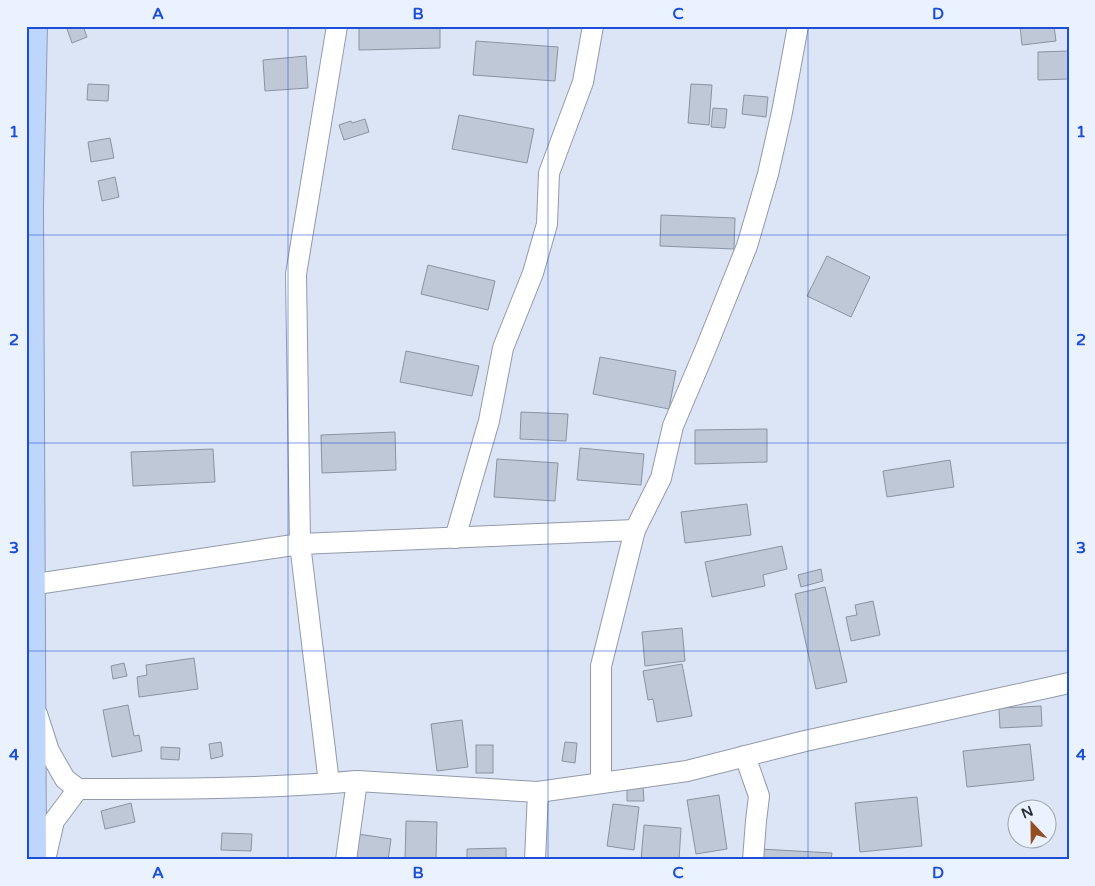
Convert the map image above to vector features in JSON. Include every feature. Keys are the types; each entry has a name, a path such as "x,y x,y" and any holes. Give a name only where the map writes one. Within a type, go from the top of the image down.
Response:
{"highway":[{"path":"32,860 29,774 31,696 29,206 33,26"}],"street":[{"path":"329,783 300,544 296,274 337,26"},
{"path":"454,538 489,421 503,348 533,273 547,224 549,173 583,82 593,26"},
{"path":"600,783 601,666 635,530 661,478 673,426 747,246 768,174 798,26"},
{"path":"30,584 300,544 635,530"},
{"path":"29,774 71,784 218,789 357,781 538,792 687,771 806,741 1069,683"},
{"path":"31,696 49,751 71,784"},
{"path":"745,756 759,796 753,860"},
{"path":"346,860 357,781"},
{"path":"46,860 54,821 71,784"},
{"path":"535,860 538,792"}],"building":[{"path":"66,26 83,26 87,37 72,43"},
{"path":"359,26 440,26 440,48 359,50"},
{"path":"1020,26 1054,26 1056,41 1022,45"},
{"path":"476,41 558,47 555,81 473,75"},
{"path":"1069,51 1069,79 1038,80 1038,52"},
{"path":"306,56 308,88 265,91 263,60"},
{"path":"88,84 109,85 108,101 87,100"},
{"path":"691,84 712,85 709,125 688,123"},
{"path":"744,95 768,97 766,117 742,114"},
{"path":"713,108 727,109 725,128 711,127"},
{"path":"459,115 534,129 527,163 452,149"},
{"path":"365,119 369,132 344,140 339,125"},
{"path":"110,138 114,158 91,162 88,142"},
{"path":"115,177 119,197 102,201 98,181"},
{"path":"661,215 735,218 734,249 660,246"},
{"path":"827,256 870,277 851,317 807,296"},
{"path":"428,265 495,281 488,310 421,294"},
{"path":"406,351 479,366 472,396 400,382"},
{"path":"600,357 676,371 669,409 593,394"},
{"path":"521,412 568,414 566,441 520,439"},
{"path":"767,429 767,462 695,464 695,430"},
{"path":"395,432 396,470 322,473 321,435"},
{"path":"580,448 644,454 641,485 577,480"},
{"path":"213,449 215,482 133,486 131,452"},
{"path":"497,459 558,463 555,501 494,497"},
{"path":"950,460 954,487 887,497 883,471"},
{"path":"747,504 751,535 685,543 681,512"},
{"path":"782,546 787,569 763,575 765,586 712,597 705,562"},
{"path":"821,569 823,581 801,587 798,575"},
{"path":"825,587 847,682 816,689 795,594"},
{"path":"873,601 880,635 851,641 846,617 857,615 855,605"},
{"path":"682,628 685,661 645,666 642,632"},
{"path":"194,658 198,689 139,697 137,677 147,675 146,665"},
{"path":"124,663 127,676 113,679 111,666"},
{"path":"682,664 692,716 657,722 653,699 648,700 643,671"},
{"path":"128,705 134,736 139,735 142,751 112,757 103,710"},
{"path":"1041,706 1042,726 1000,728 999,708"},
{"path":"462,720 468,767 437,771 431,724"},
{"path":"221,742 223,756 211,759 209,744"},
{"path":"565,742 577,743 575,763 562,761"},
{"path":"1030,744 1034,780 967,787 963,751"},
{"path":"476,745 493,745 493,773 476,773"},
{"path":"161,747 180,748 179,760 161,759"},
{"path":"643,786 644,801 627,801 627,787"},
{"path":"719,795 727,849 696,854 687,800"},
{"path":"917,797 922,846 860,852 855,803"},
{"path":"131,803 135,822 105,829 101,811"},
{"path":"613,804 639,807 634,850 607,846"},
{"path":"406,821 437,822 436,860 405,860"},
{"path":"644,825 681,828 679,860 641,860"},
{"path":"222,833 252,834 251,851 221,850"},
{"path":"358,834 391,839 388,860 354,860"},
{"path":"506,848 506,860 467,860 467,849"},
{"path":"760,849 832,853 831,860 760,860"}]}
